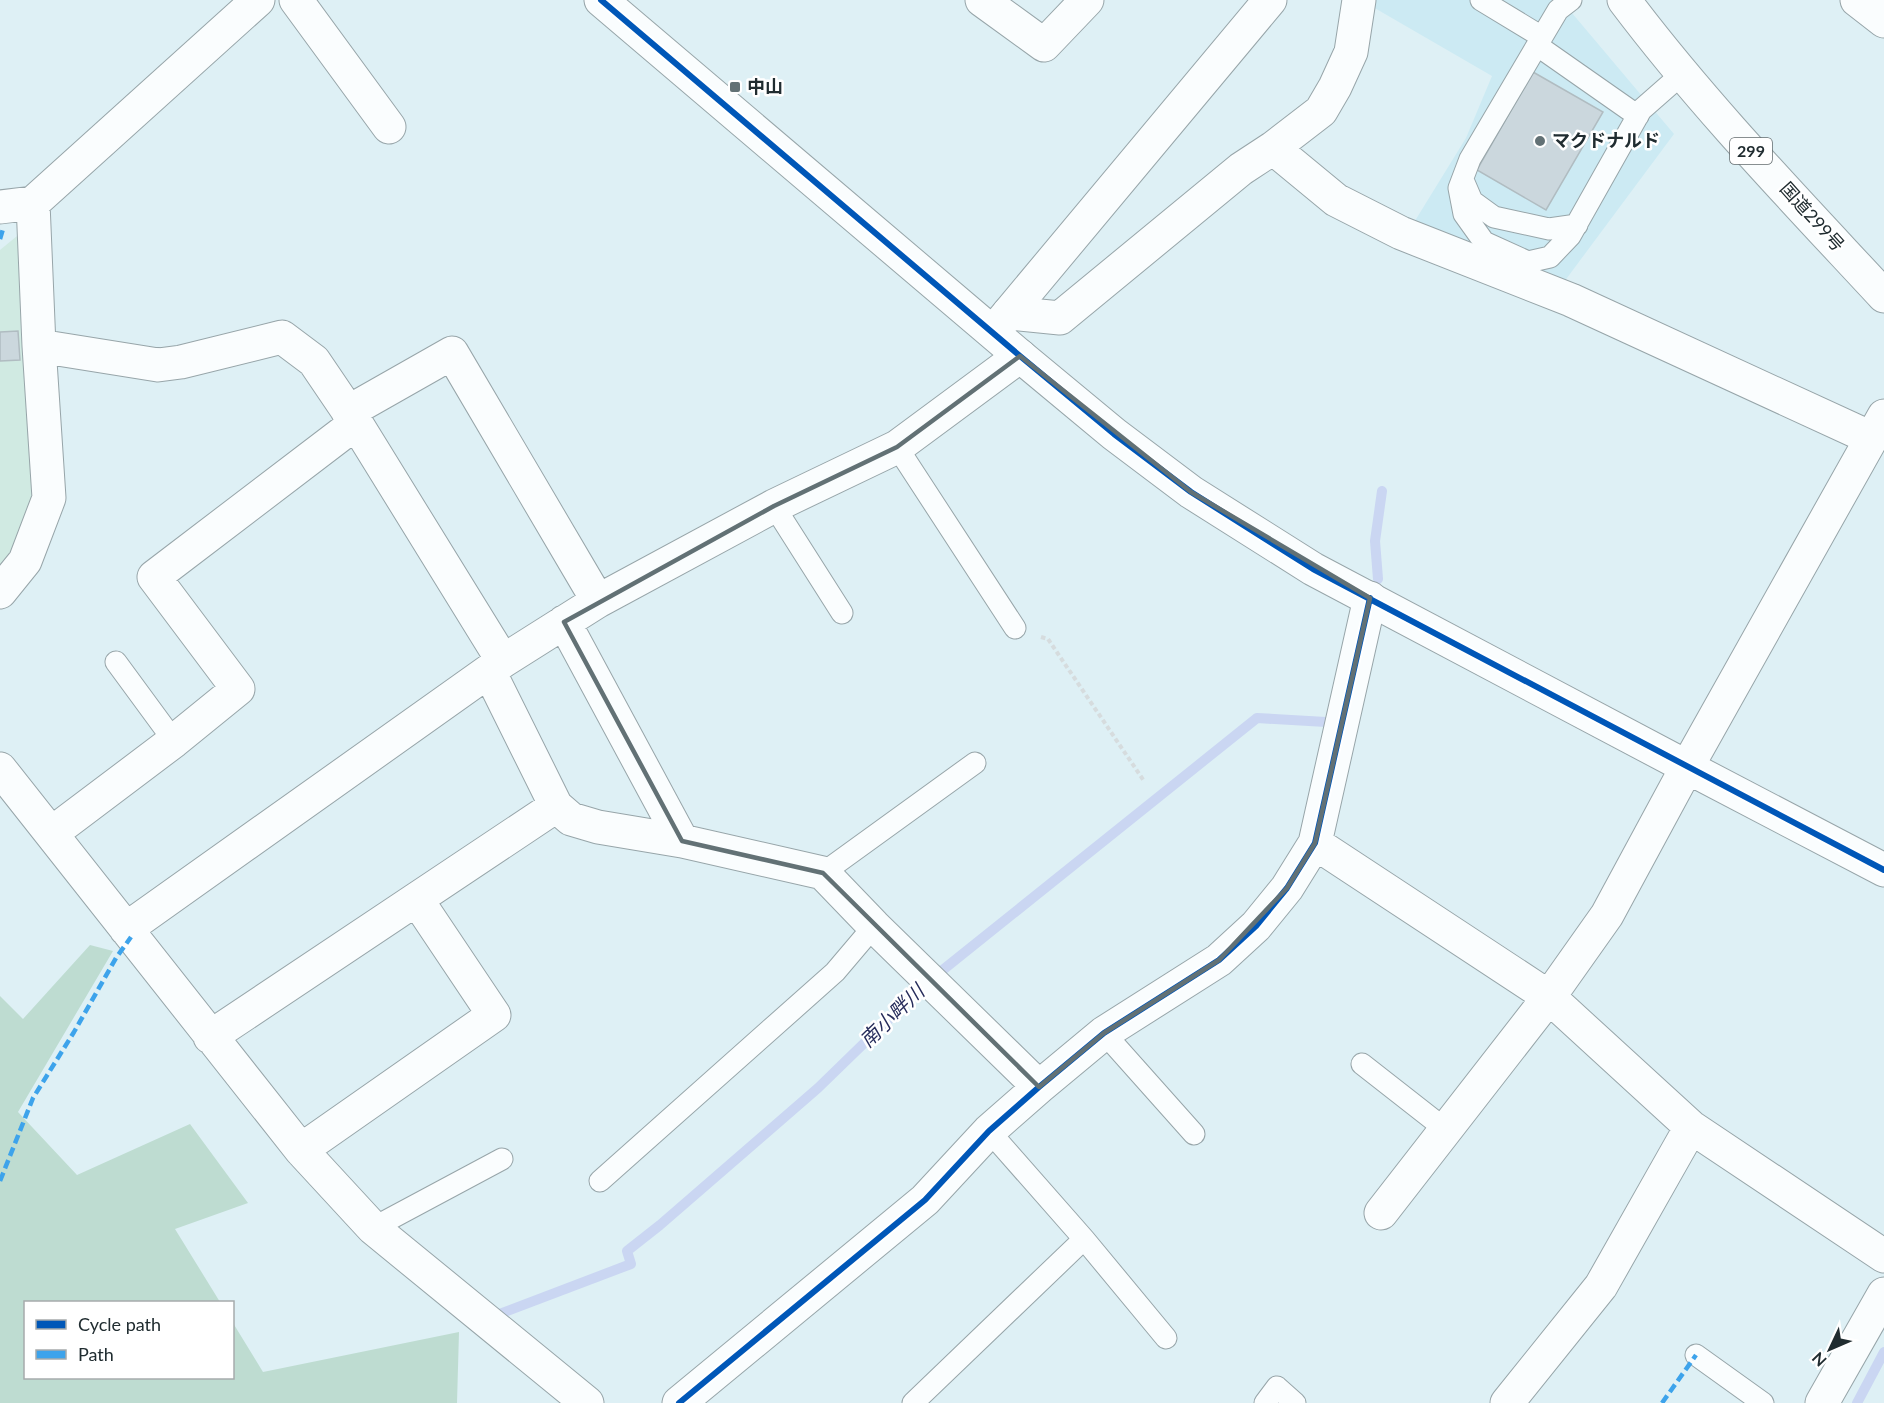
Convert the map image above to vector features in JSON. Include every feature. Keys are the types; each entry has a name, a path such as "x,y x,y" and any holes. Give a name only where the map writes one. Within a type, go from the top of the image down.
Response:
{"main road":[{"path":"0,207 33,203 258,0"},
{"path":"296,0 388,128"},
{"path":"601,0 1001,323 1020,356 1114,434 1191,492 1313,569 1884,870"},
{"path":"982,0 1044,45 1087,0"},
{"path":"1001,323 1270,0"},
{"path":"1001,323 1060,318 1240,169 1273,148 1321,111 1351,52 1359,0"},
{"name":"国道299号","path":"1624,0 1682,74 1884,296"},
{"path":"1857,0 1884,21"},
{"path":"1273,148 1336,200 1401,233 1571,300 1877,427 1687,767 1608,915 1549,997 1444,1129 1381,1213"},
{"path":"0,592 25,561 49,498 33,203"},
{"path":"39,346 158,365 182,362 282,337 314,361 352,418 496,666 556,806 571,819 598,827 682,841 824,873 874,926 1039,1087"},
{"path":"52,833 174,741 238,689 154,577 352,418 452,353 598,601"},
{"path":"126,928 496,666 564,622 598,601 774,506 897,447 1020,356"},
{"path":"679,1403 925,1200 989,1131 1104,1033 1219,960 1256,926 1281,896 1315,843 1370,598"},
{"path":"564,622 682,841"},
{"path":"0,769 301,1150 373,1228 587,1403"},
{"path":"210,1037 556,806"},
{"path":"1315,843 1549,997 1691,1126 1884,1256"},
{"path":"301,1150 495,1015 417,900"},
{"path":"1507,1403 1601,1286 1691,1126"},
{"path":"1822,1403 1884,1294"}],"lane":[{"path":"1481,0 1638,116"},
{"path":"1571,0 1558,10 1470,159 1462,179 1459,189 1464,214 1484,242 1528,262 1550,257 1577,225 1641,110 1682,74"},
{"path":"1462,179 1472,201 1494,217 1549,229 1577,225"},
{"path":"897,447 1015,628"},
{"path":"774,506 842,613"},
{"path":"116,662 174,741"},
{"path":"824,873 975,764"},
{"path":"600,1181 835,972 874,926"},
{"path":"1104,1033 1194,1134"},
{"path":"1362,1064 1444,1129"},
{"path":"989,1131 1084,1239 1166,1338"},
{"path":"373,1228 502,1158"},
{"path":"913,1403 1084,1239"},
{"path":"1696,1355 1762,1403"},
{"path":"1265,1403 1277,1387 1295,1403"}],"path":[{"path":"1015,628 1048,639 1144,781"}],"highlighted area":[{"path":"1020,356 1191,492 1370,598 1315,843 1287,888 1219,960 1104,1033 1039,1087 823,873 682,841 564,622 774,506 897,447"}],"shaded area":[{"path":"1366,0 1561,0 1674,134 1561,286 1413,224 1466,138 1492,76 1366,3"}],"green space":[{"path":"22,232 38,496 15,549 0,568 0,250"},
{"path":"90,945 113,951 18,1112 77,1175 190,1124 248,1203 175,1229 219,1301 24,1301 24,1379 234,1379 234,1325 263,1372 459,1332 457,1403 0,1403 0,996 23,1019"}],"building":[{"name":"マクドナルド","path":"1533,72 1603,112 1546,210 1477,170"},
{"path":"18,331 20,360 0,361 0,332"}],"waterway":[{"name":"南小畔川","path":"1378,579 1375,541 1382,491"},
{"name":"南小畔川","path":"489,1318 631,1264 627,1251 818,1088 924,985 1257,718 1326,722"},
{"path":"1857,1403 1884,1352"}],"marked path":[{"path":"0,239 3,229"},
{"path":"0,1181 33,1098 116,958 131,937"},
{"path":"1662,1403 1696,1355"}],"cycle path":[{"path":"601,0 1020,356 1114,434 1191,492 1313,569 1884,870"},
{"path":"679,1403 925,1200 989,1131 1104,1033 1219,960 1256,926 1287,888 1315,843 1370,598"}],"place":[{"name":"中山","path":"735,87"},
{"name":"マクドナルド","path":"1540,141"}]}
